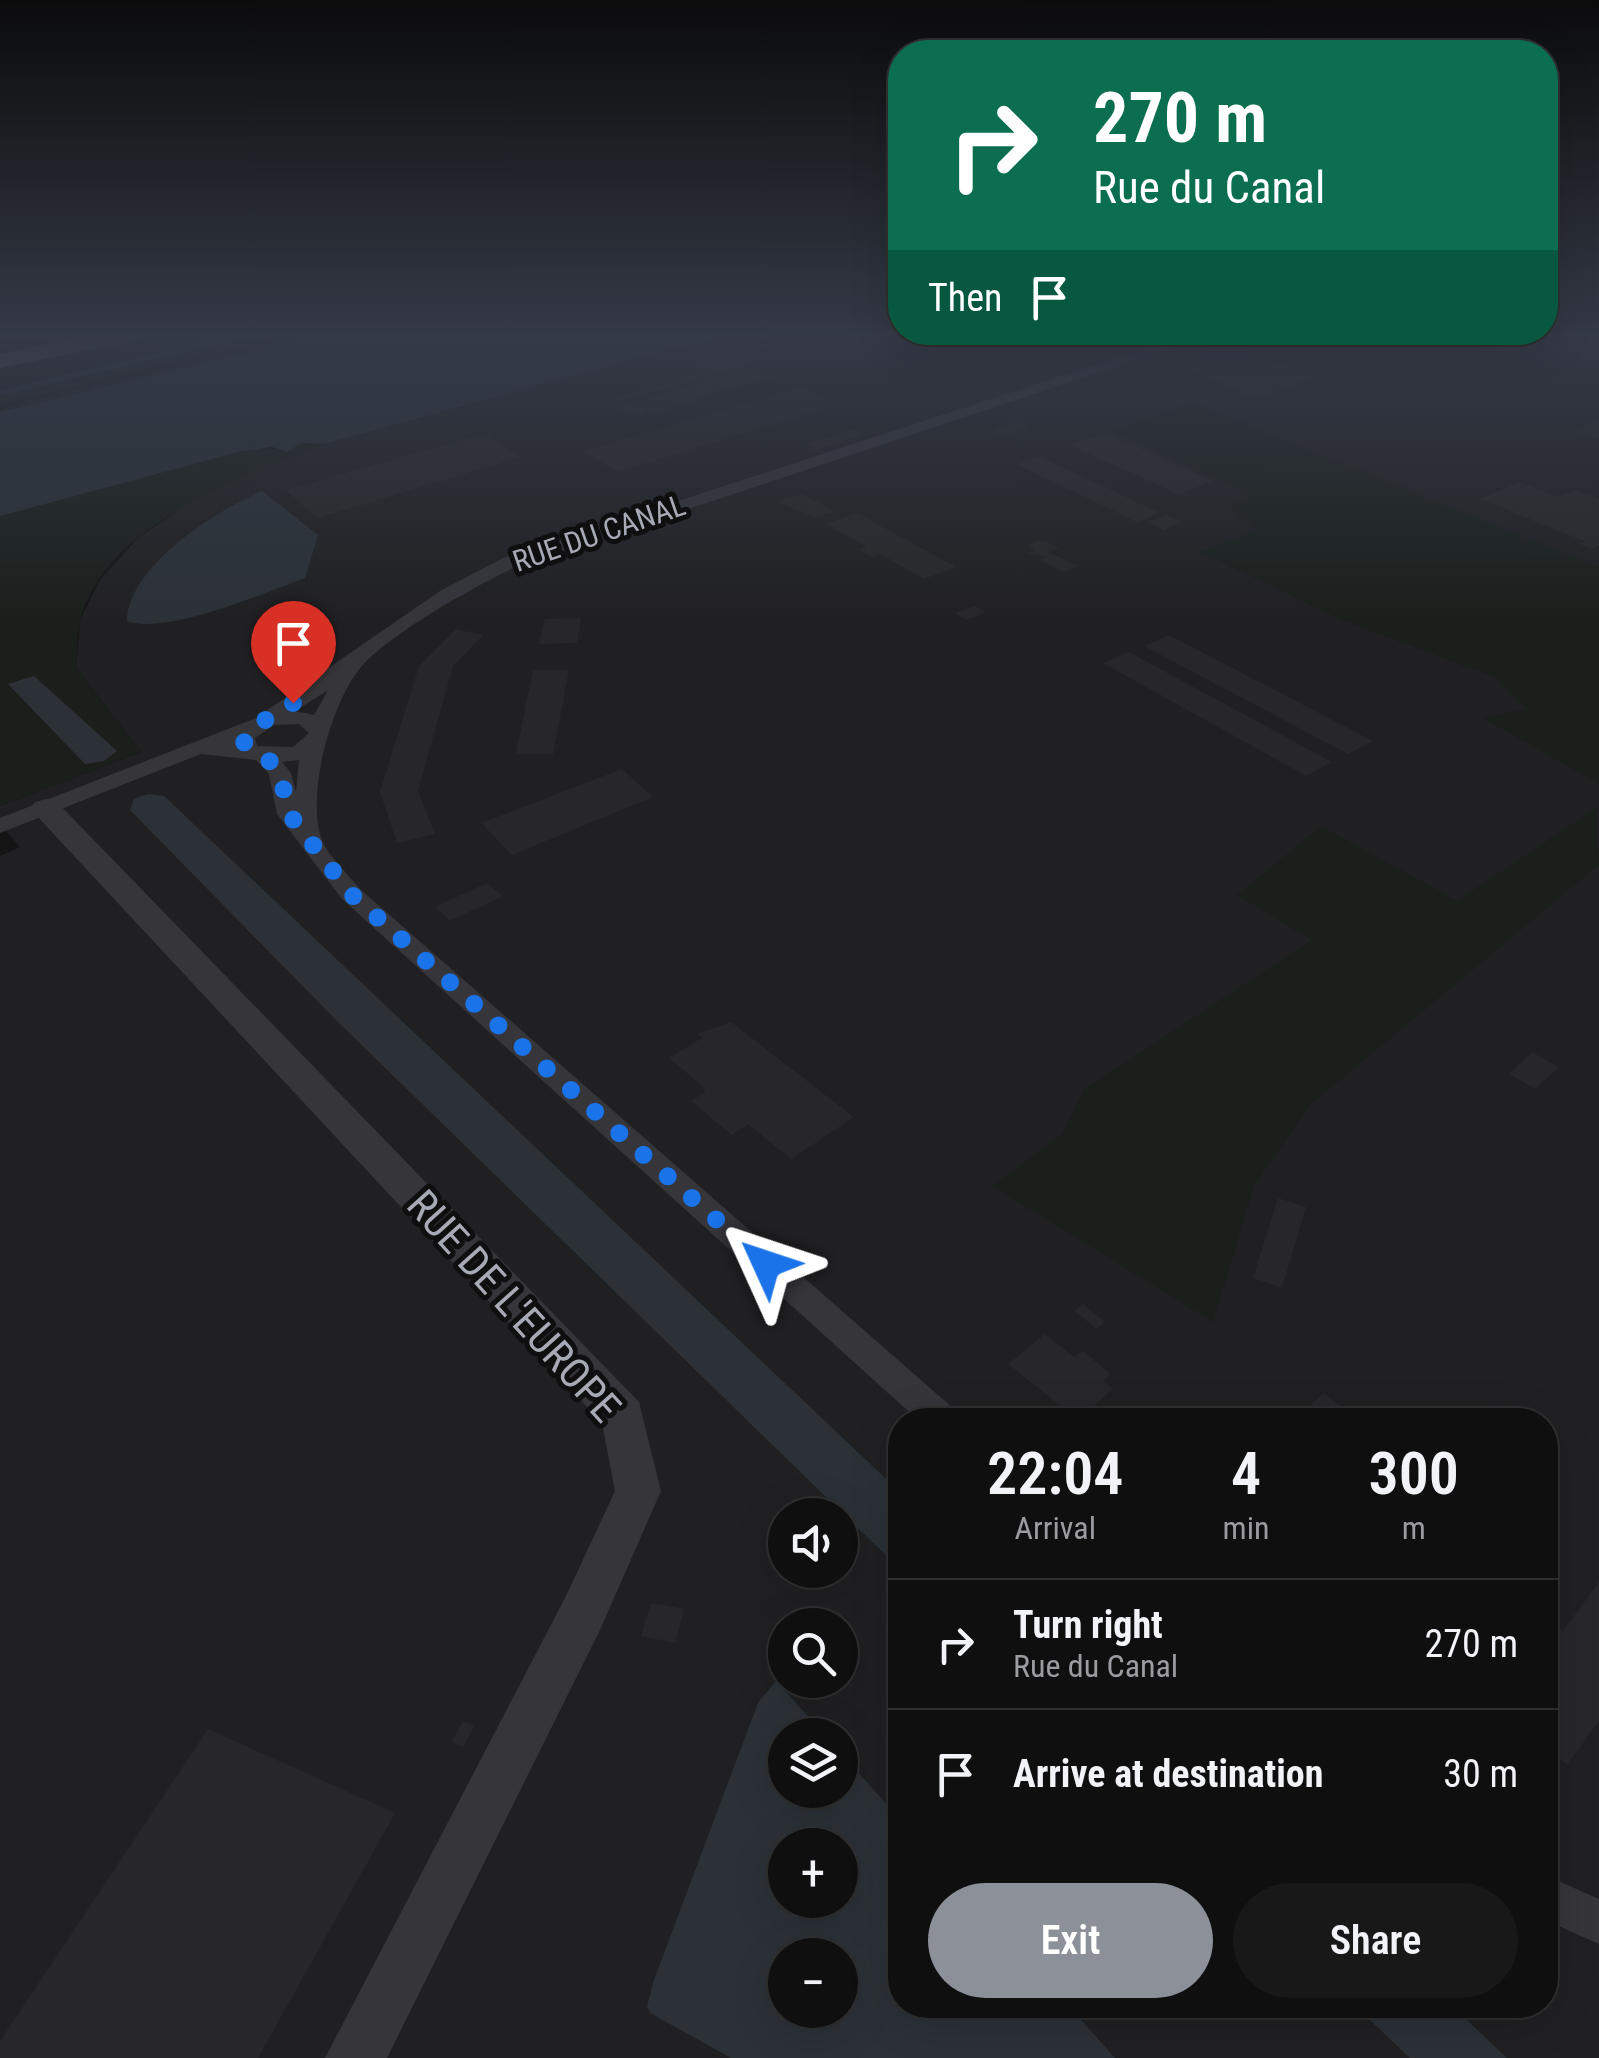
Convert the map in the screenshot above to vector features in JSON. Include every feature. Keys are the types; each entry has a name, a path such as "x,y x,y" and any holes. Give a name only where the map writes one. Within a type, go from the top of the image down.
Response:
{"street":[{"name":"RUE DU CANAL","path":"181,754 263,722 353,664 418,610 459,584 510,562 918,429"},
{"name":"RUE DU CANAL","path":"310,842 307,787 316,735 353,664"},
{"path":"0,826 181,754 217,747 256,752 291,754 316,735 293,716 263,722 244,736 256,752 280,773 289,814 351,894 929,1408"},
{"name":"RUE DE L'EUROPE","path":"46,808 624,1415 638,1491 583,1613 355,2058"},
{"path":"1558,1903 1599,1922"}],"shaded area":[{"path":"0,429 379,429 324,444 301,443 287,452 272,447 242,451 0,516"},
{"path":"379,429 1599,429 1599,2058 0,2058 0,856 20,847 0,824 0,806 141,752 76,668 80,620 100,580 138,538 207,490 324,444"},
{"path":"1257,429 1599,567 1599,784 1483,718 1526,709 1494,677 1343,620 1199,552 1257,530 1230,508 1249,493 1112,431"},
{"path":"301,443 324,444 217,489 180,509 145,532 116,558 93,588 80,622 76,668 141,752 0,806 0,516 189,461 228,452 282,451"},
{"path":"262,491 318,535 305,578 190,618 166,623 127,621 131,600 158,561 200,526"},
{"path":"34,676 117,751 104,761 85,764 8,684"},
{"path":"148,794 164,796 888,1481 888,1557 858,1528 858,1498 827,1498 338,1022 130,810 134,799"},
{"path":"1596,808 1599,865 1311,1104 1254,1186 1213,1322 992,1186 1062,1134 1083,1090 1312,940 1237,895 1321,826 1457,901"},
{"path":"768,1691 768,1698 791,1698 810,1718 768,1718 768,1808 858,1808 858,1772 888,1806 888,2018 1080,2018 1115,2058 731,2058 650,2013 647,2006 758,1703"},
{"path":"1368,2018 1465,2018 1507,2058 1410,2058"}],"building":[{"path":"659,429 757,429 617,472 584,451"},
{"path":"854,429 864,434 816,450 806,444"},
{"path":"995,429 1024,429 1004,436"},
{"path":"1599,429 1599,439 1575,431"},
{"path":"1105,433 1213,481 1178,494 1070,445"},
{"path":"484,434 521,457 318,518 285,490"},
{"path":"1039,456 1160,513 1137,522 1016,464"},
{"path":"1519,482 1559,497 1576,490 1599,498 1599,546 1592,549 1580,544 1586,542 1480,499"},
{"path":"803,494 832,513 814,517 778,502"},
{"path":"857,513 956,567 924,579 880,554 872,557 859,550 867,547 826,524"},
{"path":"1166,515 1182,522 1164,530 1148,522"},
{"path":"1043,540 1059,548 1049,552 1078,566 1063,572 1041,560 1048,557 1027,553 1035,550 1027,545"},
{"path":"975,606 986,612 966,620 955,613"},
{"path":"581,618 577,643 539,644 545,619"},
{"path":"456,629 483,635 453,666 418,791 435,834 397,843 380,792 419,666"},
{"path":"1169,635 1373,741 1348,754 1144,646"},
{"path":"1129,652 1332,762 1306,776 1103,663"},
{"path":"533,670 569,670 553,754 516,754"},
{"path":"622,769 653,797 512,855 481,823"},
{"path":"487,883 503,896 450,921 435,907"},
{"path":"731,1022 854,1117 791,1159 748,1124 732,1135 691,1101 705,1092 703,1087 669,1058 702,1038 697,1034"},
{"path":"1532,1052 1559,1067 1535,1089 1509,1074"},
{"path":"1278,1198 1306,1207 1282,1288 1253,1278"},
{"path":"1083,1304 1105,1322 1097,1329 1074,1311"},
{"path":"1045,1334 1074,1357 1083,1351 1111,1374 1103,1381 1113,1389 1092,1408 1063,1408 1008,1364"},
{"path":"1323,1393 1344,1408 1308,1408"},
{"path":"1599,1582 1599,1721 1567,1765 1558,1758 1558,1629 1563,1631"},
{"path":"651,1603 684,1609 675,1643 641,1636"},
{"path":"463,1721 474,1726 463,1747 452,1742"},
{"path":"208,1729 395,1813 258,2058 0,2058 0,2041"}],"route":[{"path":"293,703 249,730 244,743 247,749 265,756 280,773 289,814 326,867 351,894 766,1264"}]}
